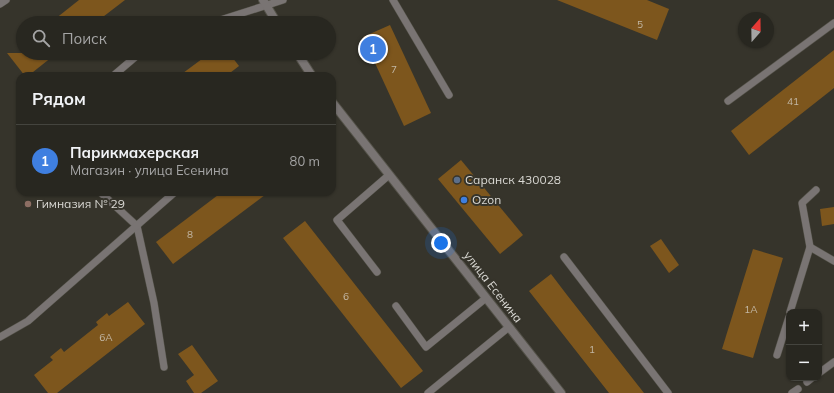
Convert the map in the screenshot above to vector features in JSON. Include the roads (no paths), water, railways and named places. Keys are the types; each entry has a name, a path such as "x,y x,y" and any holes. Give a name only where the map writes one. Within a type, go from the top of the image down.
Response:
{"street":[{"path":"264,3 272,16"},
{"path":"302,60 309,72"},
{"name":"улица Есенина","path":"336,107 561,393"}],"lane":[{"path":"0,4 6,0"},
{"path":"230,16 264,3 283,0"},
{"path":"393,0 449,95"},
{"path":"728,101 834,24"},
{"path":"118,72 132,60"},
{"path":"377,272 337,220 390,175"},
{"path":"791,309 810,248 802,203 816,190"},
{"path":"104,196 137,226 154,303 164,367"},
{"path":"0,336 28,321 137,226 146,215 170,196"},
{"path":"810,248 834,261"},
{"path":"564,257 668,393"},
{"path":"396,306 426,347 486,298"},
{"path":"777,355 786,326"},
{"path":"428,393 509,327"},
{"path":"822,371 834,362"}],"place":[{"name":"Парикмахерская","path":"373,49"},
{"name":"Саранск 430028","path":"457,180"},
{"name":"Ozon","path":"464,200"},
{"name":"Гимназия № 29","path":"28,204"}]}
